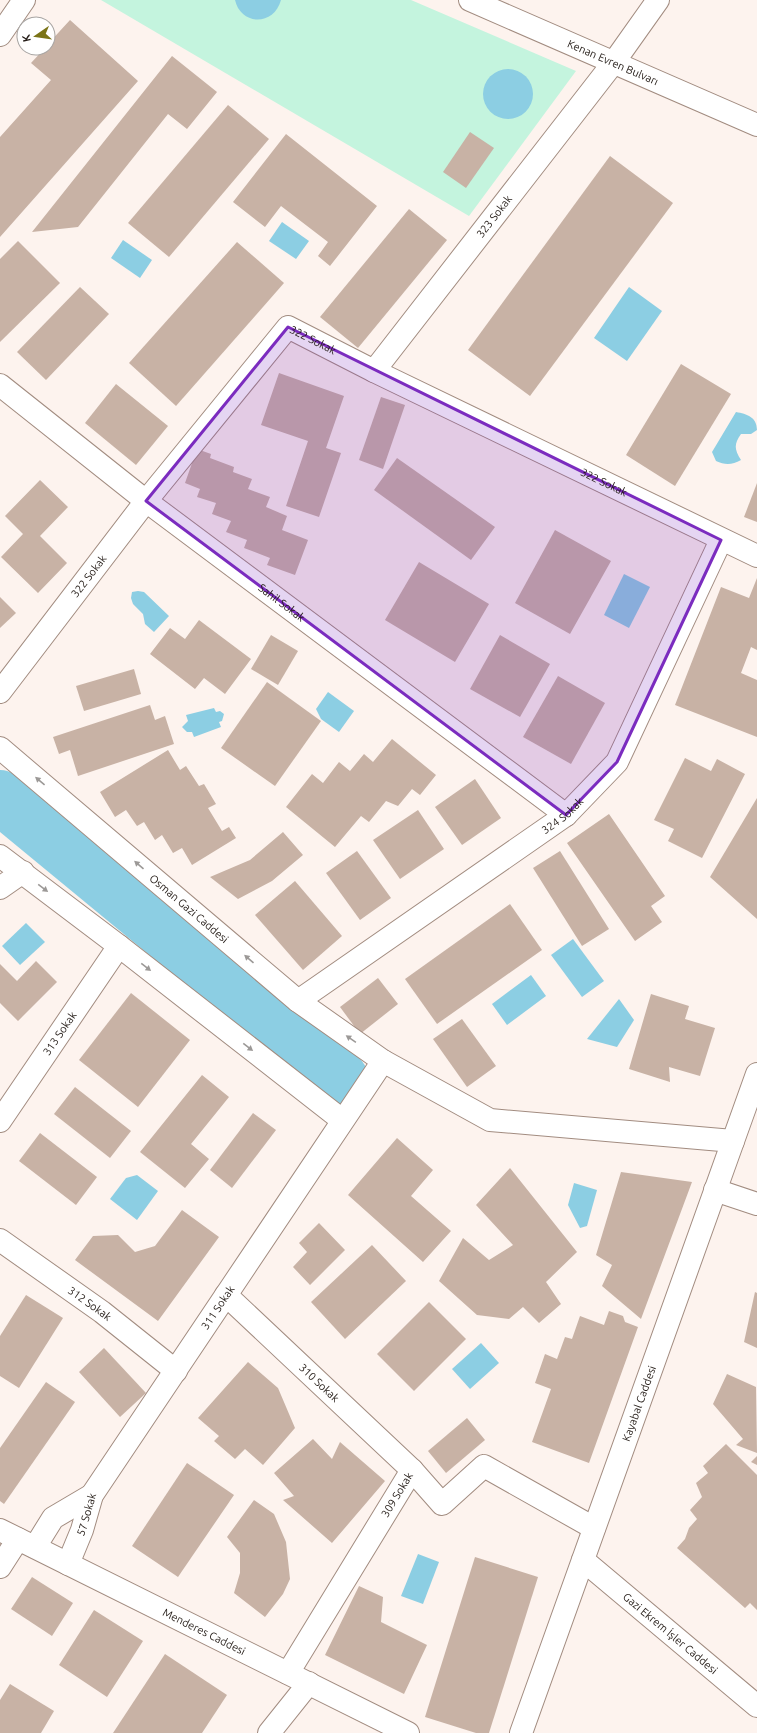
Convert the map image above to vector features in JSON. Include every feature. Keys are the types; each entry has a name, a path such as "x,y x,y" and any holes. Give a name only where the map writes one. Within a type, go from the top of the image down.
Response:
{"street":[{"path":"0,35 24,0"},
{"name":"Kenan Evren Bulvarı","path":"470,0 757,125"},
{"name":"323 Sokak","path":"374,371 614,62 658,0"},
{"name":"322 Sokak","path":"0,692 146,501 288,326 374,371 721,540 757,556"},
{"name":"Sahil Sokak","path":"0,385 146,501 566,816"},
{"name":"324 Sokak","path":"298,1001 566,816 617,762 721,540"},
{"name":"Osman Gazi Caddesi","path":"0,748 298,1001 383,1061 490,1120 733,1141"},
{"path":"0,856 119,946 342,1120"},
{"path":"0,888 22,872"},
{"name":"313 Sokak","path":"0,1121 119,946"},
{"name":"311 Sokak","path":"92,1495 383,1061"},
{"name":"Kayabal Caddesi","path":"521,1733 757,1074"},
{"path":"715,1190 757,1204"},
{"name":"312 Sokak","path":"0,1240 102,1312 176,1371"},
{"name":"310 Sokak","path":"226,1295 412,1470"},
{"name":"309 Sokak","path":"288,1673 412,1470 442,1504 484,1466 594,1528"},
{"name":"57 Sokak","path":"0,1567 18,1539 92,1495"},
{"name":"57 Sokak","path":"68,1564 82,1530 92,1495"},
{"name":"Menderes Caddesi","path":"18,1539 408,1733"},
{"name":"Gazi Ekrem İşler Caddesi","path":"583,1560 757,1706"},
{"path":"269,1733 309,1683"}],"highlighted area":[{"path":"288,327 721,540 617,762 566,815 146,501"}],"green space":[{"path":"101,0 411,0 576,71 469,216"}],"water":[{"path":"235,0 281,0 277,9 272,15 258,20 244,15 238,9"},
{"path":"508,69 517,71 528,80 533,94 531,103 522,114 508,119 499,117 488,108 483,94 485,85 494,74"},
{"path":"282,222 309,241 296,259 269,241"},
{"path":"123,240 152,260 140,278 111,258"},
{"path":"629,287 662,311 627,361 594,338"},
{"path":"736,412 751,417 757,426 757,430 751,434 741,434 736,444 736,450 741,460 732,464 725,464 716,461 712,452"},
{"path":"624,574 650,587 629,628 604,615"},
{"path":"132,592 144,592 169,616 154,632 145,624 143,614 133,604 131,598"},
{"path":"328,692 354,711 339,732 321,719 316,709"},
{"path":"214,708 216,712 220,711 224,714 222,721 219,722 221,727 194,737 192,732 187,732 182,727 188,721 186,715"},
{"path":"26,923 45,942 20,965 2,946"},
{"path":"573,939 604,981 582,997 551,955"},
{"path":"531,975 546,996 507,1025 492,1004"},
{"path":"619,999 634,1020 617,1047 587,1039"},
{"path":"137,1175 158,1191 137,1220 110,1199 126,1178"},
{"path":"574,1183 597,1190 587,1226 580,1228 568,1205"},
{"path":"481,1343 499,1363 470,1389 452,1369"},
{"path":"418,1554 439,1562 423,1604 401,1596"}],"building":[{"path":"70,20 138,81 0,237 0,137 51,80 31,63 38,56 56,56 56,35"},
{"path":"172,56 217,92 187,129 168,114 78,227 32,232"},
{"path":"228,105 269,139 169,257 128,223"},
{"path":"470,132 494,148 466,188 443,172"},
{"path":"286,134 377,206 330,266 318,256 328,242 281,206 265,227 233,202"},
{"path":"610,156 673,203 530,396 468,350"},
{"path":"409,209 447,240 358,348 320,317"},
{"path":"18,241 60,283 0,342 0,259"},
{"path":"237,242 284,283 176,406 129,363"},
{"path":"80,287 109,314 46,380 17,352"},
{"path":"681,364 731,394 675,486 626,455"},
{"path":"279,373 344,396 326,448 341,453 319,517 286,506 308,441 261,425"},
{"path":"116,384 168,426 136,465 85,423"},
{"path":"381,397 405,405 383,469 359,460"},
{"path":"197,449 211,454 210,458 234,467 233,472 252,479 248,489 270,497 266,507 287,516 282,530 308,540 295,575 267,565 270,558 244,548 247,540 226,532 231,521 212,514 216,503 197,497 200,489 185,483"},
{"path":"397,458 495,527 471,560 374,490"},
{"path":"40,480 68,507 40,536 67,563 38,593 1,557 23,534 5,516"},
{"path":"757,483 757,522 744,517"},
{"path":"555,530 611,561 570,634 515,603"},
{"path":"419,562 489,604 455,662 385,620"},
{"path":"757,578 757,650 751,647 741,673 757,680 757,737 675,705 721,587 749,598"},
{"path":"0,597 16,613 0,628"},
{"path":"199,620 251,659 225,694 204,678 195,689 150,654 170,628 185,639"},
{"path":"271,635 298,651 278,685 251,669"},
{"path":"500,635 550,664 520,717 470,689"},
{"path":"134,669 141,694 84,711 76,686"},
{"path":"558,676 605,703 571,764 523,737"},
{"path":"267,682 321,721 275,786 221,748"},
{"path":"150,705 155,720 165,716 174,744 78,776 70,750 59,754 53,737"},
{"path":"392,739 436,775 420,795 412,789 398,806 386,801 369,822 361,816 335,847 286,807 312,774 323,783 339,762 350,771 364,754 373,762"},
{"path":"168,750 180,770 186,766 199,786 204,784 216,804 208,808 222,831 229,827 236,838 192,865 182,848 173,853 162,835 155,840 144,822 137,826 126,810 115,817 100,792"},
{"path":"685,758 711,771 717,759 745,774 702,858 668,841 674,829 654,820"},
{"path":"475,779 501,818 462,845 435,807"},
{"path":"757,798 757,919 710,877"},
{"path":"418,810 444,849 400,879 373,840"},
{"path":"609,814 665,896 651,906 662,922 635,941 567,843"},
{"path":"283,832 303,855 272,881 238,899 210,877 250,860"},
{"path":"357,851 391,898 360,920 326,873"},
{"path":"560,851 609,929 582,946 533,868"},
{"path":"295,881 342,936 303,970 255,915"},
{"path":"510,904 542,950 437,1024 405,979"},
{"path":"36,961 57,982 18,1021 0,1003 0,964 17,981"},
{"path":"378,978 398,1004 360,1034 340,1007"},
{"path":"131,993 190,1040 138,1107 79,1060"},
{"path":"651,994 689,1006 685,1019 715,1028 700,1076 669,1067 670,1082 629,1069"},
{"path":"462,1019 496,1066 467,1087 433,1039"},
{"path":"202,1075 229,1097 191,1144 209,1159 185,1188 140,1152"},
{"path":"75,1087 131,1131 110,1158 54,1114"},
{"path":"253,1113 276,1130 232,1188 210,1170"},
{"path":"40,1133 97,1177 76,1205 19,1161"},
{"path":"397,1138 433,1170 411,1196 451,1231 423,1262 348,1195"},
{"path":"510,1168 577,1252 546,1282 561,1304 539,1323 523,1307 509,1319 477,1315 439,1281 463,1238 489,1260 513,1245 476,1205"},
{"path":"621,1172 692,1182 641,1319 602,1286 612,1265 596,1255"},
{"path":"182,1210 219,1237 158,1321 75,1260 93,1236 118,1235 135,1252 155,1246"},
{"path":"319,1223 345,1250 310,1285 293,1267 307,1252 299,1243"},
{"path":"372,1245 406,1281 345,1339 311,1302"},
{"path":"755,1292 757,1293 757,1348 744,1342"},
{"path":"26,1295 63,1318 19,1388 0,1376 0,1336"},
{"path":"429,1302 466,1339 414,1391 377,1354"},
{"path":"609,1311 623,1316 625,1322 638,1327 589,1463 532,1442 551,1389 535,1383 545,1354 557,1359 565,1337 572,1339 580,1316 604,1325"},
{"path":"104,1348 146,1393 120,1417 79,1372"},
{"path":"248,1362 278,1388 295,1428 263,1465 245,1449 235,1459 214,1441 219,1436 198,1418"},
{"path":"727,1374 756,1387 757,1453 736,1445 743,1439 713,1404"},
{"path":"46,1382 75,1402 4,1504 0,1501 0,1448"},
{"path":"467,1418 485,1440 446,1473 428,1451"},
{"path":"313,1439 332,1459 340,1442 385,1481 332,1543 283,1500 294,1496 274,1473"},
{"path":"726,1444 757,1475 757,1610 750,1603 745,1608 677,1548 685,1539 689,1528 697,1519 690,1510 702,1497 696,1483 708,1473 703,1466"},
{"path":"757,1456 757,1465 751,1462"},
{"path":"187,1463 234,1495 178,1577 132,1546"},
{"path":"254,1500 274,1514 286,1542 290,1579 283,1594 265,1617 234,1593 240,1573 240,1553 227,1537"},
{"path":"475,1557 538,1577 489,1733 476,1733 425,1717"},
{"path":"32,1577 73,1603 52,1636 11,1609"},
{"path":"359,1586 383,1597 381,1622 427,1645 404,1694 325,1655"},
{"path":"94,1610 143,1641 107,1697 59,1665"},
{"path":"165,1654 227,1695 202,1733 113,1733"},
{"path":"10,1684 54,1711 41,1733 0,1733 0,1700"}],"waterway":[{"path":"0,797 341,1078"}]}
